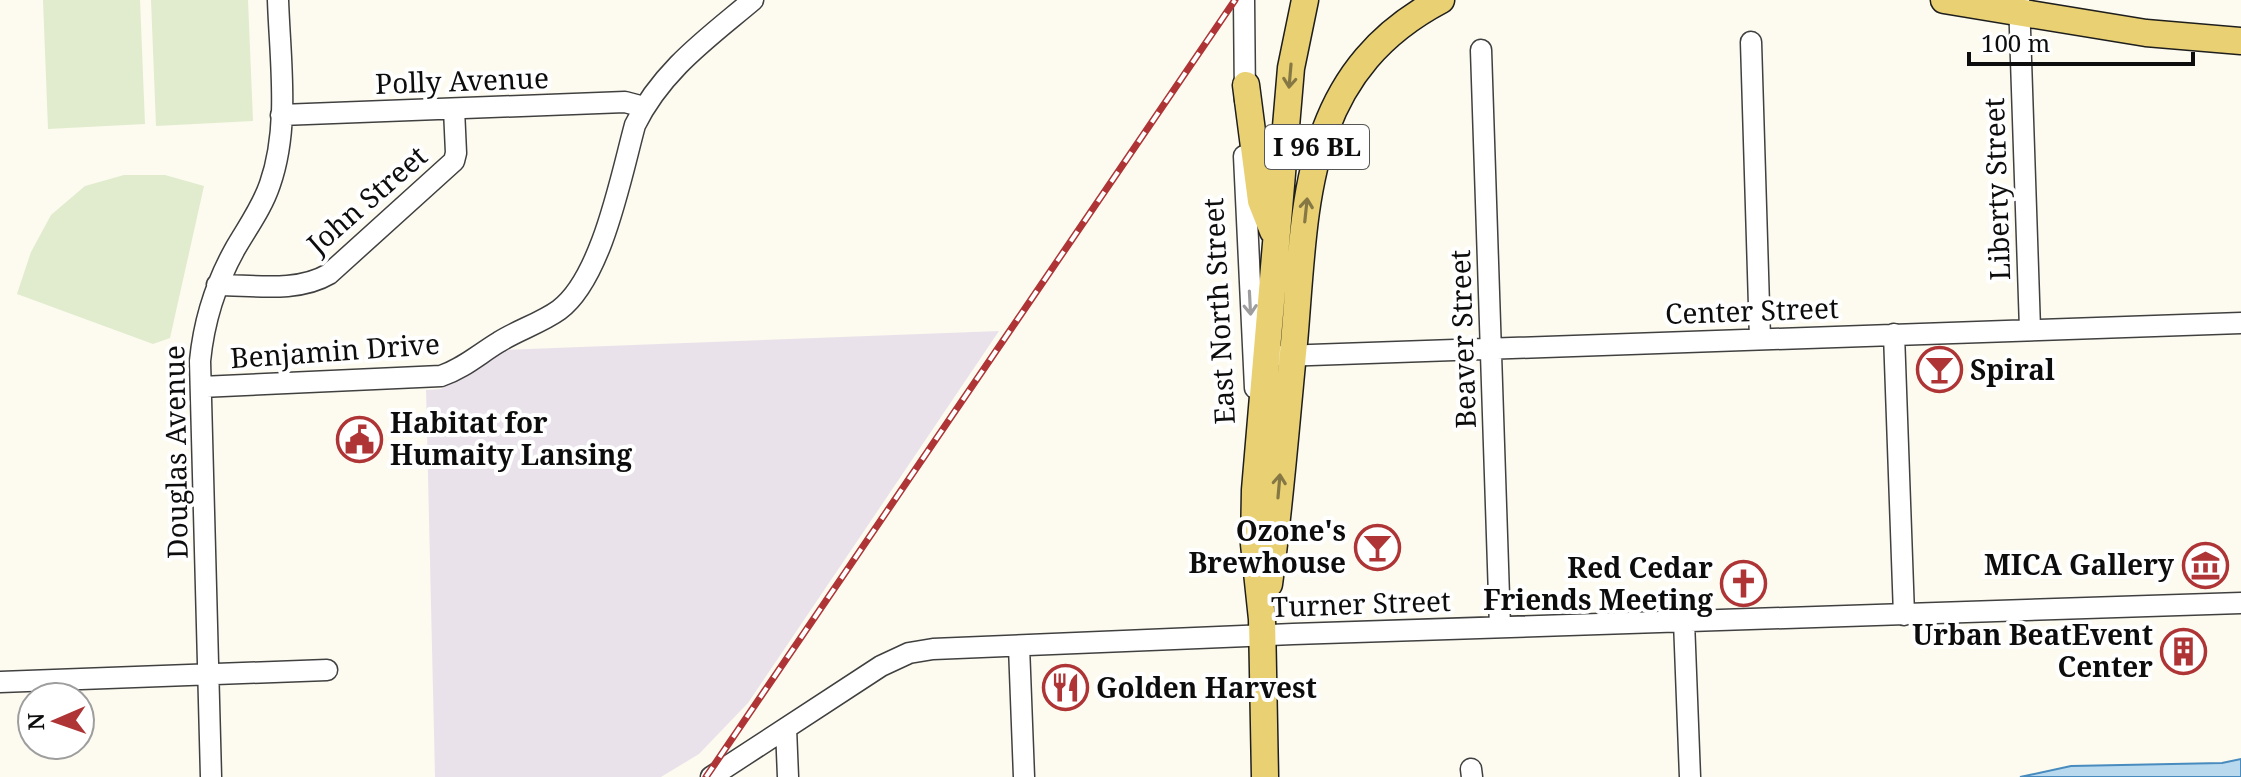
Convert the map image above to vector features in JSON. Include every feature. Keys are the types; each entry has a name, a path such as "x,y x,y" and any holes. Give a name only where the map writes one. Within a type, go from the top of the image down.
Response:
{"main road":[{"name":"I 96 BL","path":"1258,444 1291,68 1295,35 1305,0"},
{"name":"I 96 BL","path":"1293,349 1309,182 1326,126 1346,87 1382,42 1411,17 1441,0"},
{"path":"1944,0 2020,6 2146,33 2241,41"},
{"path":"1246,85 1261,201 1284,255 1290,281 1293,349"},
{"name":"East North Street","path":"1262,627 1293,349"},
{"name":"East North Street","path":"1258,444 1254,544 1262,627 1265,777"}],"street":[{"name":"Douglas Avenue","path":"211,777 201,387 203,332 217,285 270,187 280,140 278,0"},
{"name":"Benjamin Drive","path":"201,387 441,376 464,367 499,342 559,310 587,278 598,254 635,125 644,107 681,60 753,0"},
{"name":"East North Street","path":"1244,0 1244,139 1258,444"},
{"name":"Liberty Street","path":"2020,6 2030,329"},
{"path":"1751,42 1760,339"},
{"name":"Beaver Street","path":"1481,50 1500,627"},
{"name":"Polly Avenue","path":"281,115 625,102 644,107"},
{"name":"John Street","path":"217,285 302,285 329,274 454,161 454,109"},
{"name":"Center Street","path":"1265,356 1293,349 1492,349 2241,323"},
{"path":"1894,334 1904,615"},
{"name":"Turner Street","path":"711,777 881,666 909,653 933,649 1019,646 1262,627 1500,627 2241,603"},
{"path":"1684,621 1690,777"},
{"path":"1019,646 1024,777"},
{"path":"0,682 327,670"},
{"path":"786,728 788,777"}],"shaded area":[{"path":"999,331 748,703 699,754 661,777 435,777 426,390 441,389 503,350"}],"green space":[{"path":"43,0 140,0 145,124 48,129"},
{"path":"151,0 248,0 253,121 156,126"},
{"path":"124,175 165,175 204,186 170,338 153,344 17,294 31,252 51,215 85,186"}],"water":[{"path":"2241,759 2241,777 2020,777 2071,766 2222,763"}],"railway":[{"path":"706,777 1235,0"}],"place":[{"name":"Spiral","path":"1939,370"},
{"name":"Habitat for Humaity Lansing","path":"359,439"},
{"name":"Ozone's Brewhouse","path":"1377,547"},
{"name":"MICA Gallery","path":"2205,565"},
{"name":"Red Cedar Friends Meeting","path":"1744,584"},
{"name":"Urban BeatEvent Center","path":"2184,651"},
{"name":"Golden Harvest","path":"1065,688"}]}
